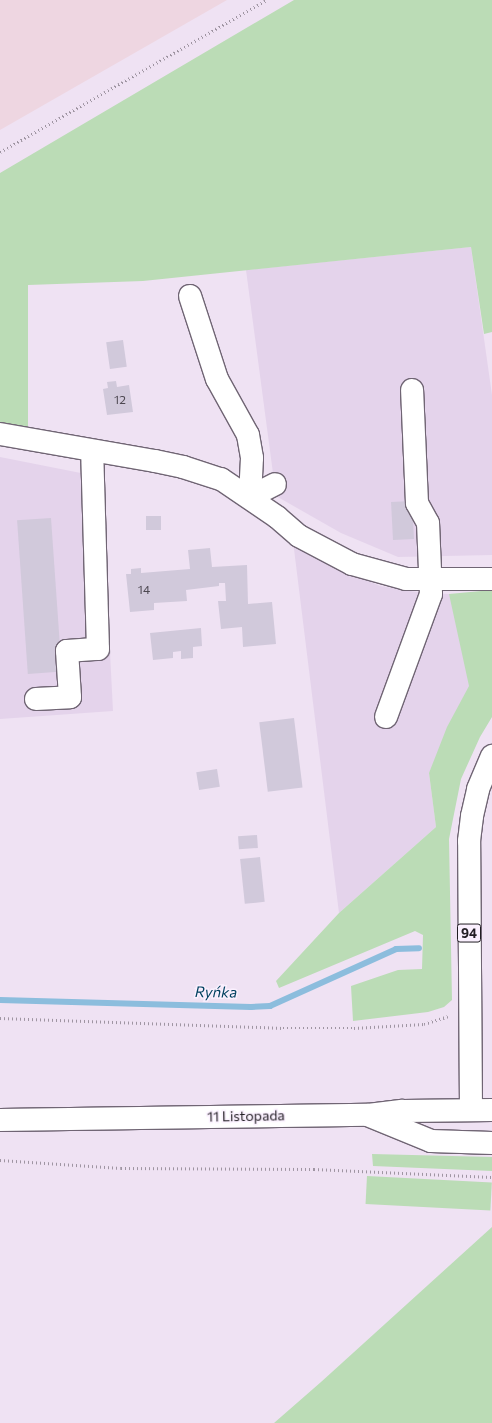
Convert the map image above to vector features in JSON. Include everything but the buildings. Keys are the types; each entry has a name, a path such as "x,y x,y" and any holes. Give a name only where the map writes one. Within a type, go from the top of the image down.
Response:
{"main road":[{"path":"190,296 217,379 248,435 252,458 250,497"},
{"path":"386,717 431,594 428,523 417,503 412,390"},
{"path":"0,434 155,461 221,479 250,497 299,536 352,564 406,579 492,579"},
{"path":"36,699 70,697 67,651 98,649 92,451"},
{"path":"250,497 275,484"},
{"name":"94","path":"482,1110 469,840 472,816 478,789 492,756"},
{"name":"11 Listopada","path":"0,1120 368,1115 404,1111 482,1110"},
{"path":"368,1115 431,1141 492,1143"}],"path":[{"path":"0,152 266,0"},
{"path":"0,1018 275,1027 354,1028 424,1024 450,1016"},
{"path":"0,1160 121,1168 314,1169 492,1177"}],"shaded area":[{"path":"0,0 227,0 0,130"},
{"path":"471,247 492,395 492,555 398,557 341,533 276,496 246,270"},
{"path":"0,457 101,477 113,711 0,719"},
{"path":"291,542 345,571 380,586 423,593 449,594 492,655 429,773 436,827 339,913 294,549"}],"green space":[{"path":"294,0 492,0 492,332 484,334 471,247 143,281 28,285 28,429 0,422 0,173"},
{"path":"492,590 492,717 480,737 461,779 449,839 452,1000 444,1007 428,1012 353,1021 351,986 398,970 422,969 423,935 415,931 279,988 276,981 339,913 436,827 429,773 447,727 469,686 449,594"},
{"path":"372,1154 492,1157 492,1171 373,1166"},
{"path":"367,1176 492,1183 490,1211 366,1204"},
{"path":"492,1227 492,1423 274,1423 321,1382"}],"waterway":[{"name":"Ryńka","path":"0,1000 251,1007 270,1006 396,949 419,948"}]}
